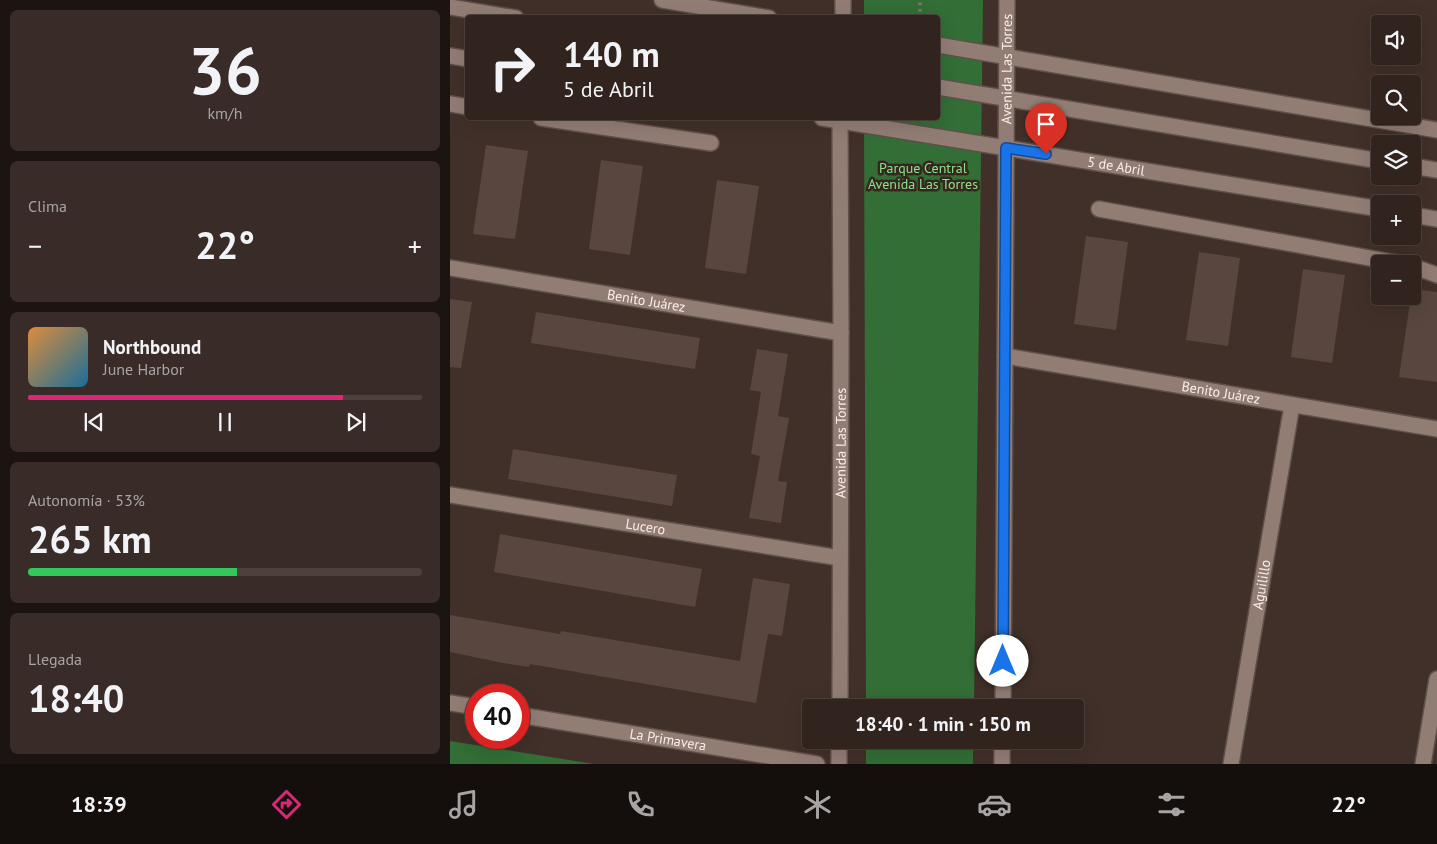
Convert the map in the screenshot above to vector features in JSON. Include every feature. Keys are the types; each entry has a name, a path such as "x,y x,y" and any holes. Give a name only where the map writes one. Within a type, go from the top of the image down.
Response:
{"street":[{"path":"662,0 751,15"},
{"path":"843,0 843,15"},
{"name":"Avenida Las Torres","path":"1003,699 1007,0"},
{"path":"450,6 500,15"},
{"path":"940,45 1437,130"},
{"path":"450,56 465,58"},
{"path":"940,87 1371,159"},
{"path":"450,104 465,106"},
{"path":"555,120 711,143"},
{"name":"Avenida Las Torres","path":"840,120 840,699"},
{"name":"5 de Abril","path":"846,120 1371,208"},
{"path":"1421,167 1437,170"},
{"path":"1099,209 1371,258"},
{"path":"1421,216 1437,219"},
{"name":"Benito Juárez","path":"450,268 841,333"},
{"path":"1421,269 1437,275"},
{"name":"Benito Juárez","path":"1005,356 1437,429"},
{"name":"Aguilillo","path":"1231,764 1292,404"},
{"name":"Lucero","path":"450,495 840,558"},
{"path":"1423,764 1437,679"},
{"path":"450,703 465,706"},
{"name":"La Primavera","path":"530,716 817,764"},
{"path":"839,764 840,749"},
{"path":"1002,749 1002,764"}],"path":[{"path":"920,0 920,15"}],"green space":[{"name":"Parque Central Avenida Las Torres","path":"864,0 983,0 974,699 866,699 864,120 940,120 940,15 864,15"},
{"path":"450,741 465,743 465,749 500,749 594,764 450,764"},
{"path":"866,749 973,749 973,764 866,764"}],"building":[{"path":"486,145 528,151 515,239 473,234"},
{"path":"601,160 643,166 630,255 589,249"},
{"path":"717,180 759,186 746,274 705,268"},
{"path":"1086,236 1128,242 1116,330 1074,324"},
{"path":"1199,252 1240,258 1228,346 1186,340"},
{"path":"1303,269 1345,275 1332,363 1291,357"},
{"path":"1421,290 1437,292 1437,382 1399,377 1410,305 1421,305"},
{"path":"450,299 472,302 461,368 450,367"},
{"path":"536,312 700,338 695,369 531,343"},
{"path":"757,349 788,354 778,416 789,418 778,481 787,482 781,523 749,518 760,456 751,454 761,392 750,390"},
{"path":"513,449 677,475 672,506 508,479"},
{"path":"500,534 702,569 695,607 494,572"},
{"path":"753,578 790,584 782,636 768,634 756,703 530,664 529,667 503,663 450,652 450,615 560,634 561,631 740,661"}],"route":[{"path":"1003,661 1006,148 1046,154"}]}
